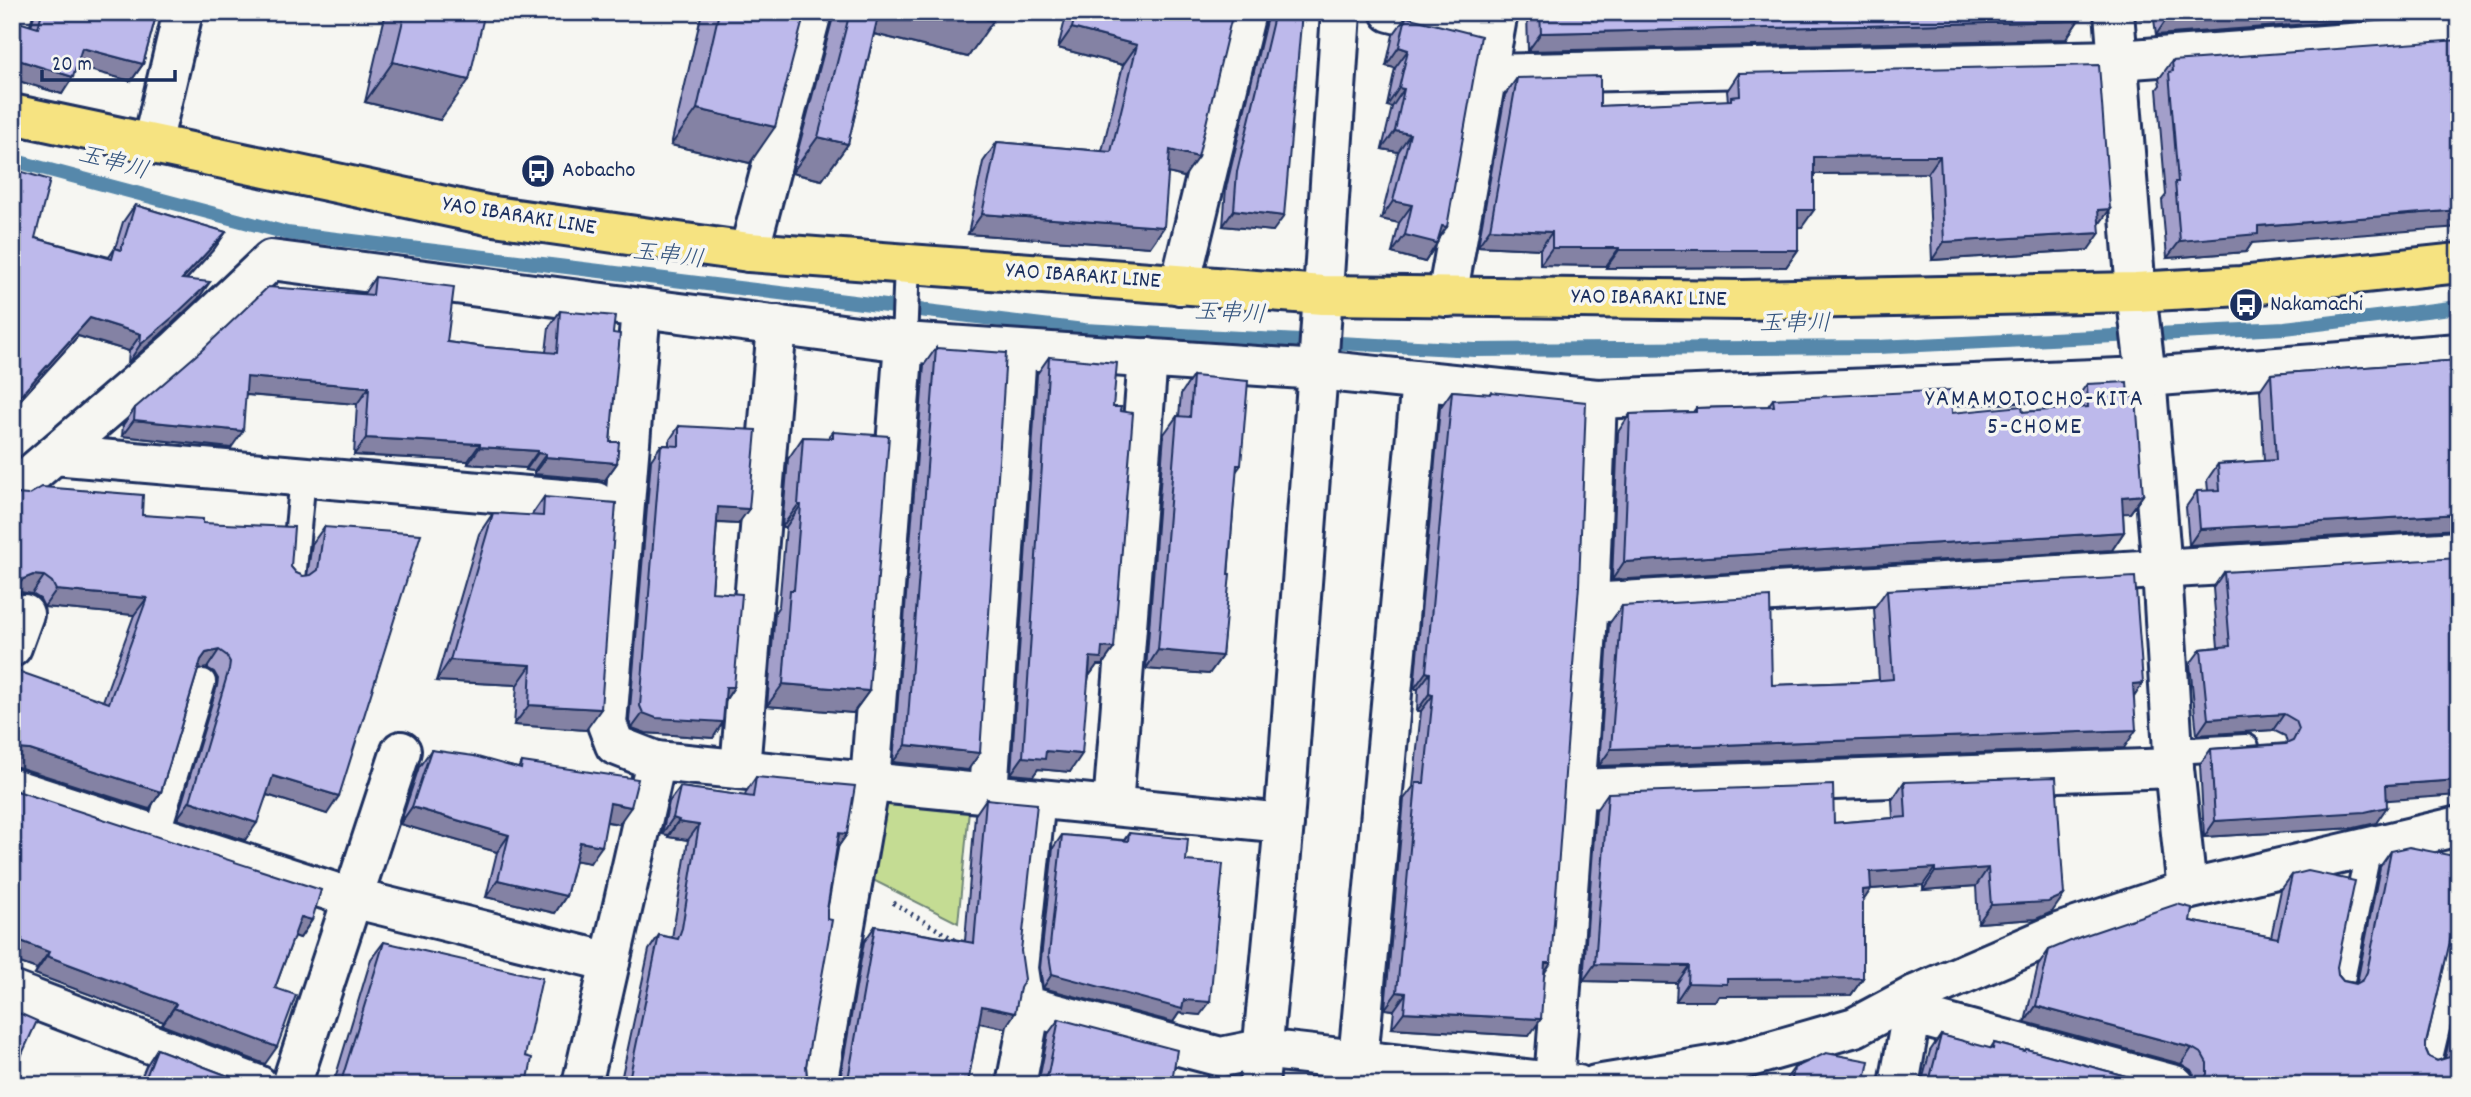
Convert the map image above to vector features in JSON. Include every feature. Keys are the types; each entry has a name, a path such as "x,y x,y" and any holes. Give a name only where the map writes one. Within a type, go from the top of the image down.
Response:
{"main road":[{"name":"YAO IBARAKI LINE","path":"12,114 487,215 749,252 907,278 1180,285 1322,304 1447,297 1743,300 2137,298 2459,263"}],"street":[{"path":"152,144 183,12"},
{"path":"749,252 812,12"},
{"path":"1180,285 1247,12"},
{"path":"1260,1067 1284,823 1341,12"},
{"path":"1390,12 1493,41 2118,60 2459,35"},
{"path":"2114,12 2162,570 2173,759 2187,890"},
{"path":"1447,297 1493,41"},
{"path":"12,491 174,351 271,260 777,325 904,333 1017,350 1318,368 1597,399 2459,353"},
{"path":"641,308 607,724 615,745 656,761 1284,823"},
{"path":"740,769 777,325"},
{"path":"817,1085 870,782 904,333"},
{"path":"988,794 1017,350"},
{"path":"1113,806 1148,358"},
{"path":"1358,1060 1421,381"},
{"path":"1016,1085 1031,1007 1260,1067 1358,1060 1567,1083 1576,789 1589,603 1597,399"},
{"path":"54,455 625,504"},
{"path":"1589,603 2459,551"},
{"path":"291,1085 401,751"},
{"path":"1576,789 2173,759"},
{"path":"582,1085 656,761"},
{"path":"12,788 352,898 610,962"},
{"path":"1596,1085 1728,1063 1855,1027 1913,1005 2061,932 2187,890 2459,826"},
{"path":"12,991 258,1085"},
{"path":"1899,1085 1913,1005"},
{"path":"1913,1005 2175,1085"}],"lane":[{"path":"904,333 907,278"},
{"path":"293,579 303,477"},
{"path":"158,835 203,682"},
{"path":"2173,759 2273,745"},
{"path":"1031,1007 1025,968 1043,799"},
{"path":"2341,985 2369,847"},
{"path":"2429,1062 2459,935"}],"path":[{"path":"852,883 894,903 966,946"}],"green space":[{"path":"882,801 969,810 958,923 871,879"}],"building":[{"path":"42,12 157,12 143,64 82,48 73,77 12,58 12,20 38,28"},
{"path":"405,12 485,12 469,80 393,62"},
{"path":"719,12 805,12 775,127 697,109"},
{"path":"850,12 879,12 848,144 818,137"},
{"path":"958,12 995,12 993,21"},
{"path":"1076,12 1233,12 1198,157 1170,150 1164,227 982,214 997,142 1111,152 1137,45 1072,28"},
{"path":"1275,12 1302,12 1284,216 1234,210 1237,172"},
{"path":"1540,12 2078,12 2078,21 1541,33"},
{"path":"2168,12 2239,12 2168,17"},
{"path":"1406,17 1481,36 1447,227 1442,226 1437,243 1405,235 1412,205 1393,201 1410,134 1395,131 1404,89 1399,88 1408,50 1399,47"},
{"path":"2459,40 2459,210 2258,226 2258,234 2180,241 2169,72 2173,71 2172,61"},
{"path":"2099,65 2110,209 2098,210 2100,233 1944,242 1940,156 1814,157 1814,210 1798,210 1798,250 1552,248 1552,232 1490,229 1517,78 1600,76 1600,106 1731,100 1731,97 1740,96 1739,73"},
{"path":"12,169 50,180 35,238 112,259 115,248 121,250 135,205 226,232 182,279 210,282 140,345 141,334 90,318 12,405"},
{"path":"375,277 454,287 447,342 557,353 560,311 615,316 613,333 620,334 610,442 619,442 617,463 546,457 546,454 538,451 480,447 480,444 366,438 369,387 247,377 243,431 134,420 135,408 202,350 268,287 373,295"},
{"path":"936,348 1006,353 980,753 906,745"},
{"path":"1049,357 1117,363 1113,407 1121,407 1120,411 1133,413 1114,648 1102,647 1101,658 1090,657 1082,754 1046,751 1045,759 1023,757"},
{"path":"2459,360 2459,514 2200,529 2197,491 2220,490 2218,464 2276,460 2271,374"},
{"path":"1193,376 1248,381 1241,465 1237,465 1222,656 1158,650 1177,416 1190,417"},
{"path":"2127,382 2128,397 2136,397 2143,495 2122,497 2124,532 1624,562 1630,414 1696,412 1696,408 1774,406 1773,399 1951,390 1952,413 2022,406 2023,412 2088,407 2087,384"},
{"path":"1452,391 1491,392 1586,402 1579,585 1551,963 1545,963 1541,1019 1404,1012 1406,993 1397,992 1416,783 1424,783 1433,695 1429,694 1430,673 1426,672"},
{"path":"679,426 756,430 749,509 718,507 712,592 742,594 734,687 726,687 723,722 656,718 643,713 640,706 661,445 679,446"},
{"path":"833,432 889,436 869,691 783,684 790,590 794,590 801,505 798,505 803,437 833,438"},
{"path":"42,487 143,495 142,515 203,519 203,523 294,527 291,567 303,576 318,570 324,527 421,534 339,796 273,776 257,823 190,801 229,669 230,662 219,650 206,653 201,660 161,792 30,750 19,749 12,753 12,669 109,703 147,598 56,590 52,582 44,576 33,575 23,579 12,599 12,490 16,494 28,495"},
{"path":"544,497 616,503 601,709 529,705 531,665 450,660 493,513 543,516"},
{"path":"2459,558 2459,780 2386,785 2387,807 2365,812 2215,821 2211,749 2286,744 2293,741 2299,729 2296,721 2284,714 2208,719 2201,649 2230,646 2224,572"},
{"path":"2135,577 2143,683 2133,684 2136,730 1611,749 1622,606 1770,597 1772,685 1858,682 1893,679 1887,590"},
{"path":"431,750 474,756 521,769 522,762 638,779 631,807 610,803 602,846 580,842 566,896 498,880 509,835 412,807"},
{"path":"756,777 855,786 847,834 839,833 827,910 827,919 832,920 806,1066 807,1078 812,1085 628,1085 659,935 678,939 682,928 699,825 678,822 679,820 673,818 680,787 753,797"},
{"path":"2056,777 2064,895 2048,902 1991,905 1988,868 1935,872 1935,868 1870,872 1871,889 1863,890 1863,978 1727,979 1727,984 1688,983 1689,966 1595,964 1608,793 1833,785 1834,823 1906,817 1904,782"},
{"path":"12,788 321,890 312,920 301,917 275,988 296,995 277,1047 174,1008 176,1004 47,956 49,952 12,935"},
{"path":"986,799 1037,804 1021,951 1025,979 1020,988 1015,1013 982,1006 968,1082 984,1085 843,1085 849,1074 875,926 974,943"},
{"path":"1129,833 1188,839 1186,861 1223,864 1210,1002 1184,1000 1182,1009 1052,974 1049,955 1062,835 1128,841"},
{"path":"2409,847 2459,857 2459,910 2426,1050 2429,1057 2437,1061 2450,1057 2459,1032 2459,1085 2201,1085 2207,1074 2207,1063 2202,1054 2192,1048 2036,1006 2049,950 2177,904 2192,908 2190,921 2278,938 2292,875 2308,871 2355,881 2337,967 2338,975 2343,981 2356,984 2363,980 2367,972 2391,851"},
{"path":"384,942 542,978 525,1056 532,1058 527,1085 340,1085"},
{"path":"12,1010 37,1021 12,1076"},
{"path":"1059,1019 1177,1050 1172,1081 1176,1082 1176,1085 1042,1085 1048,1074"},
{"path":"1941,1035 1993,1049 1994,1043 2025,1051 2026,1049 2159,1085 1937,1085 1929,1082"},
{"path":"157,1049 252,1085 151,1085 144,1082"},
{"path":"1826,1053 1869,1061 1864,1085 1791,1085 1794,1068"}],"waterway":[{"name":"玉串川","path":"12,160 287,233 1084,330 1475,350 1878,347 2285,328 2459,307"}],"place":[{"name":"Aobacho","path":"538,171"},
{"name":"Nakamachi","path":"2246,305"}],"district":[{"name":"YAMAMOTOCHO-KITA 5-CHOME","path":"2035,414"}]}
